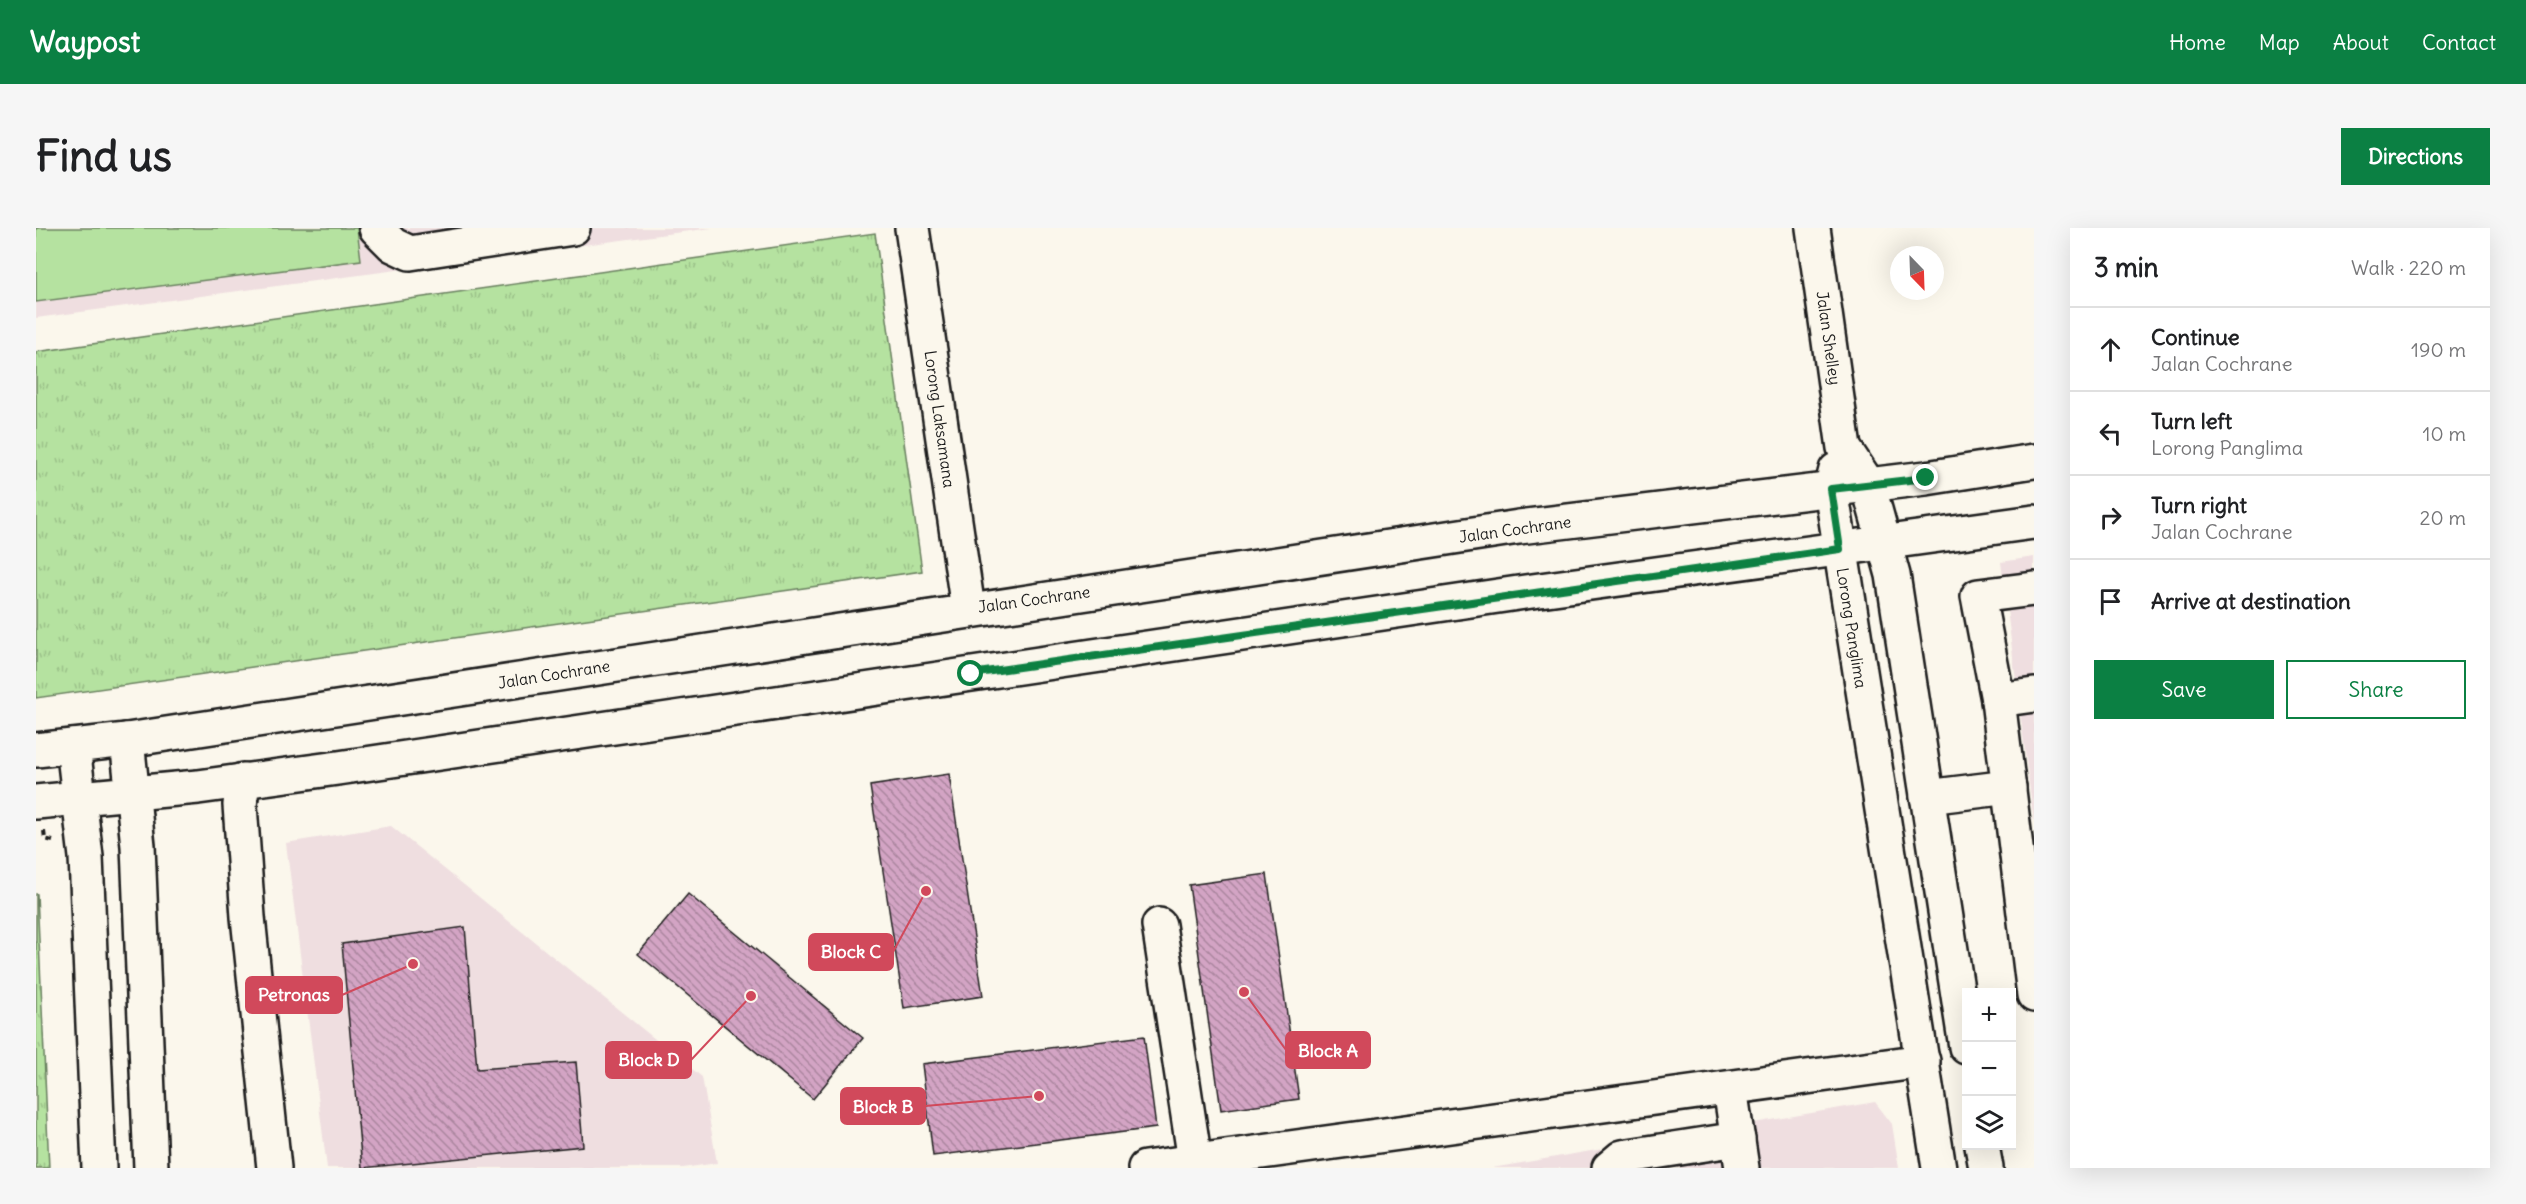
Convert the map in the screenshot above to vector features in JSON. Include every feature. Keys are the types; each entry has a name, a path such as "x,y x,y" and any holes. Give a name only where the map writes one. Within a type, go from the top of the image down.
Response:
{"street":[{"path":"376,228 393,245 410,254 573,228"},
{"name":"Lorong Laksamana","path":"912,228 968,609"},
{"name":"Jalan Shelley","path":"1814,228 1844,448"},
{"path":"1844,448 1868,484 1893,575 1965,1042"},
{"name":"Lorong Panglima","path":"1844,448 1831,489 1939,1168"},
{"name":"Jalan Cochrane","path":"36,750 127,740 968,609 1519,527 1831,489 2034,461"},
{"path":"36,802 198,787 1884,541 2034,522"},
{"path":"2034,589 1978,596 1998,700 2034,995"},
{"path":"1998,700 2034,695"},
{"path":"127,740 138,846 151,1168"},
{"path":"73,746 86,857 99,1168"},
{"path":"243,780 240,805 247,906 274,1168"},
{"path":"1927,797 2009,787"},
{"path":"1159,925 1195,1161"},
{"path":"1144,1168 1923,1061"},
{"path":"1609,1168 1622,1157 1740,1154 1730,1088"},
{"path":"1983,1150 1986,1168"}],"shaded area":[{"path":"36,228 712,228 36,318"},
{"path":"2034,557 2034,823 2001,562"},
{"path":"391,826 702,1077 717,1163 683,1168 327,1168 286,843"},
{"path":"1875,1102 1892,1124 1899,1168 1492,1168"}],"green space":[{"path":"36,228 357,228 361,260 36,302"},
{"path":"875,233 922,571 36,698 36,352"},
{"path":"37,894 49,1168 36,1168"}],"building":[{"path":"949,774 983,996 904,1008 870,786"},
{"path":"1267,874 1299,1099 1221,1110 1189,885"},
{"path":"688,894 863,1038 813,1099 638,954"},
{"path":"465,927 477,1069 576,1062 583,1146 362,1168 342,944"},
{"path":"1144,1036 1156,1128 933,1156 922,1064"}],"place":[{"name":"Block C","path":"926,891"},
{"name":"Petronas","path":"413,964"},
{"name":"Block A","path":"1244,992"},
{"name":"Block D","path":"751,996"},
{"name":"Block B","path":"1039,1096"}],"route":[{"path":"971,674 1525,592 1840,549 1831,489 1926,478"}]}
